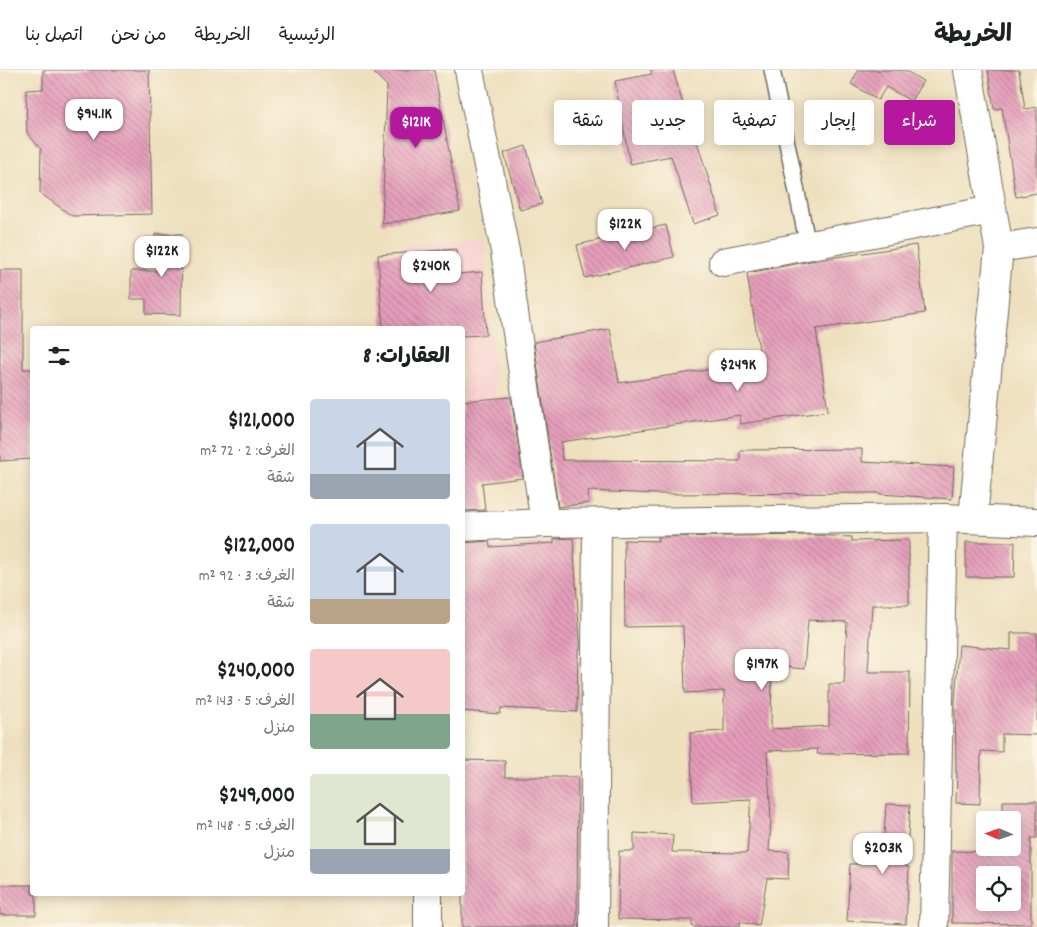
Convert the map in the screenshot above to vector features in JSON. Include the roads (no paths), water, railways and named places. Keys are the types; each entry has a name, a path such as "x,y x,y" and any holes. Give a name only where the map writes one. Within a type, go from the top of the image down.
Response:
{"street":[{"path":"469,70 505,251 545,523"},
{"path":"968,70 999,248 973,518"},
{"path":"723,262 992,210"},
{"path":"999,248 1037,242"},
{"path":"465,527 545,523 597,524 943,518 1037,522"},
{"path":"934,927 943,518"},
{"path":"594,927 597,524"},
{"path":"428,896 428,927"}],"lane":[{"path":"772,70 808,246"}]}
